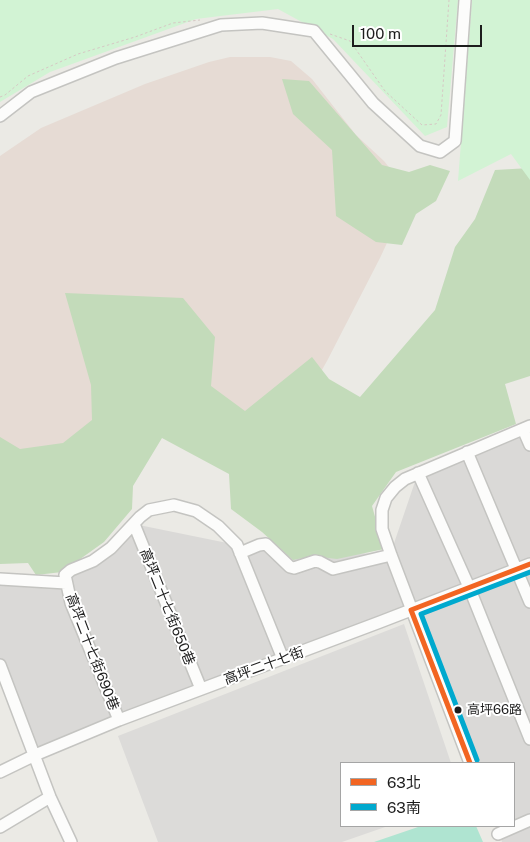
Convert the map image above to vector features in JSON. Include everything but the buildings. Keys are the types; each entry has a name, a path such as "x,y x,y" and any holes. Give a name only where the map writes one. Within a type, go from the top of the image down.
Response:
{"street":[{"path":"0,116 31,92 116,58 221,25 262,23 314,31 373,102 420,146 440,152 455,141 465,0"},
{"path":"470,762 390,555 382,529 382,510 386,498 395,487 418,472 526,427 530,445"},
{"path":"467,452 530,602"},
{"path":"418,472 469,587 530,739"},
{"path":"0,579 66,583 65,575 71,570 93,561 111,548 149,510 174,505 196,511 218,526 236,546 283,659"},
{"name":"高坪二十七街650巷","path":"134,524 201,690"},
{"path":"240,554 266,544 290,567 294,568 315,561 334,569 390,555"},
{"name":"高坪二十七街","path":"0,772 35,755 119,720 530,564"},
{"name":"高坪二十七街690巷","path":"66,583 72,603 119,720"},
{"path":"0,665 50,796 71,842"},
{"path":"0,827 50,796"},
{"path":"515,827 530,820"},
{"path":"498,834 514,827"}],"path":[{"path":"324,31 350,41 385,90 422,125 436,124 441,115 450,0"},
{"path":"0,97 6,95 28,76 78,54 134,37 172,22 199,20"}],"shaded area":[{"path":"230,57 270,57 291,61 312,79 356,135 384,161 404,186 411,191 380,258 327,361 314,384 278,427 176,402 0,561 0,156 41,128 145,84 209,62"},
{"path":"530,425 530,842 502,842 496,827 515,827 515,762 471,762 411,610 35,755 0,665 0,581 65,575 134,524 237,545 390,555 418,473"},
{"path":"404,624 451,762 340,762 340,827 385,827 342,842 158,842 118,736"}],"green space":[{"path":"0,0 458,0 447,127 425,136 333,39 278,9 196,19 50,72 0,102"},
{"path":"472,0 530,0 530,180 511,154 458,181"},
{"path":"282,79 309,81 382,165 409,172 430,165 450,171 436,201 416,214 402,245 376,242 336,216 332,150 293,114"},
{"path":"530,168 530,376 505,384 516,424 396,472 372,506 384,549 337,559 312,556 293,560 262,532 231,509 229,474 162,438 133,486 132,509 104,542 62,572 36,575 28,563 0,564 0,437 20,449 63,443 92,420 91,385 65,293 183,298 215,337 211,386 245,411 312,357 329,379 360,397 435,310 455,247 475,219 495,170"},
{"path":"418,827 476,827 483,842 374,842"}],"transit line":[{"name":"63北","path":"470,762 411,610 530,564"},
{"name":"63南","path":"477,760 421,614 530,572"}],"place":[{"name":"高坪66路","path":"458,710"}]}
